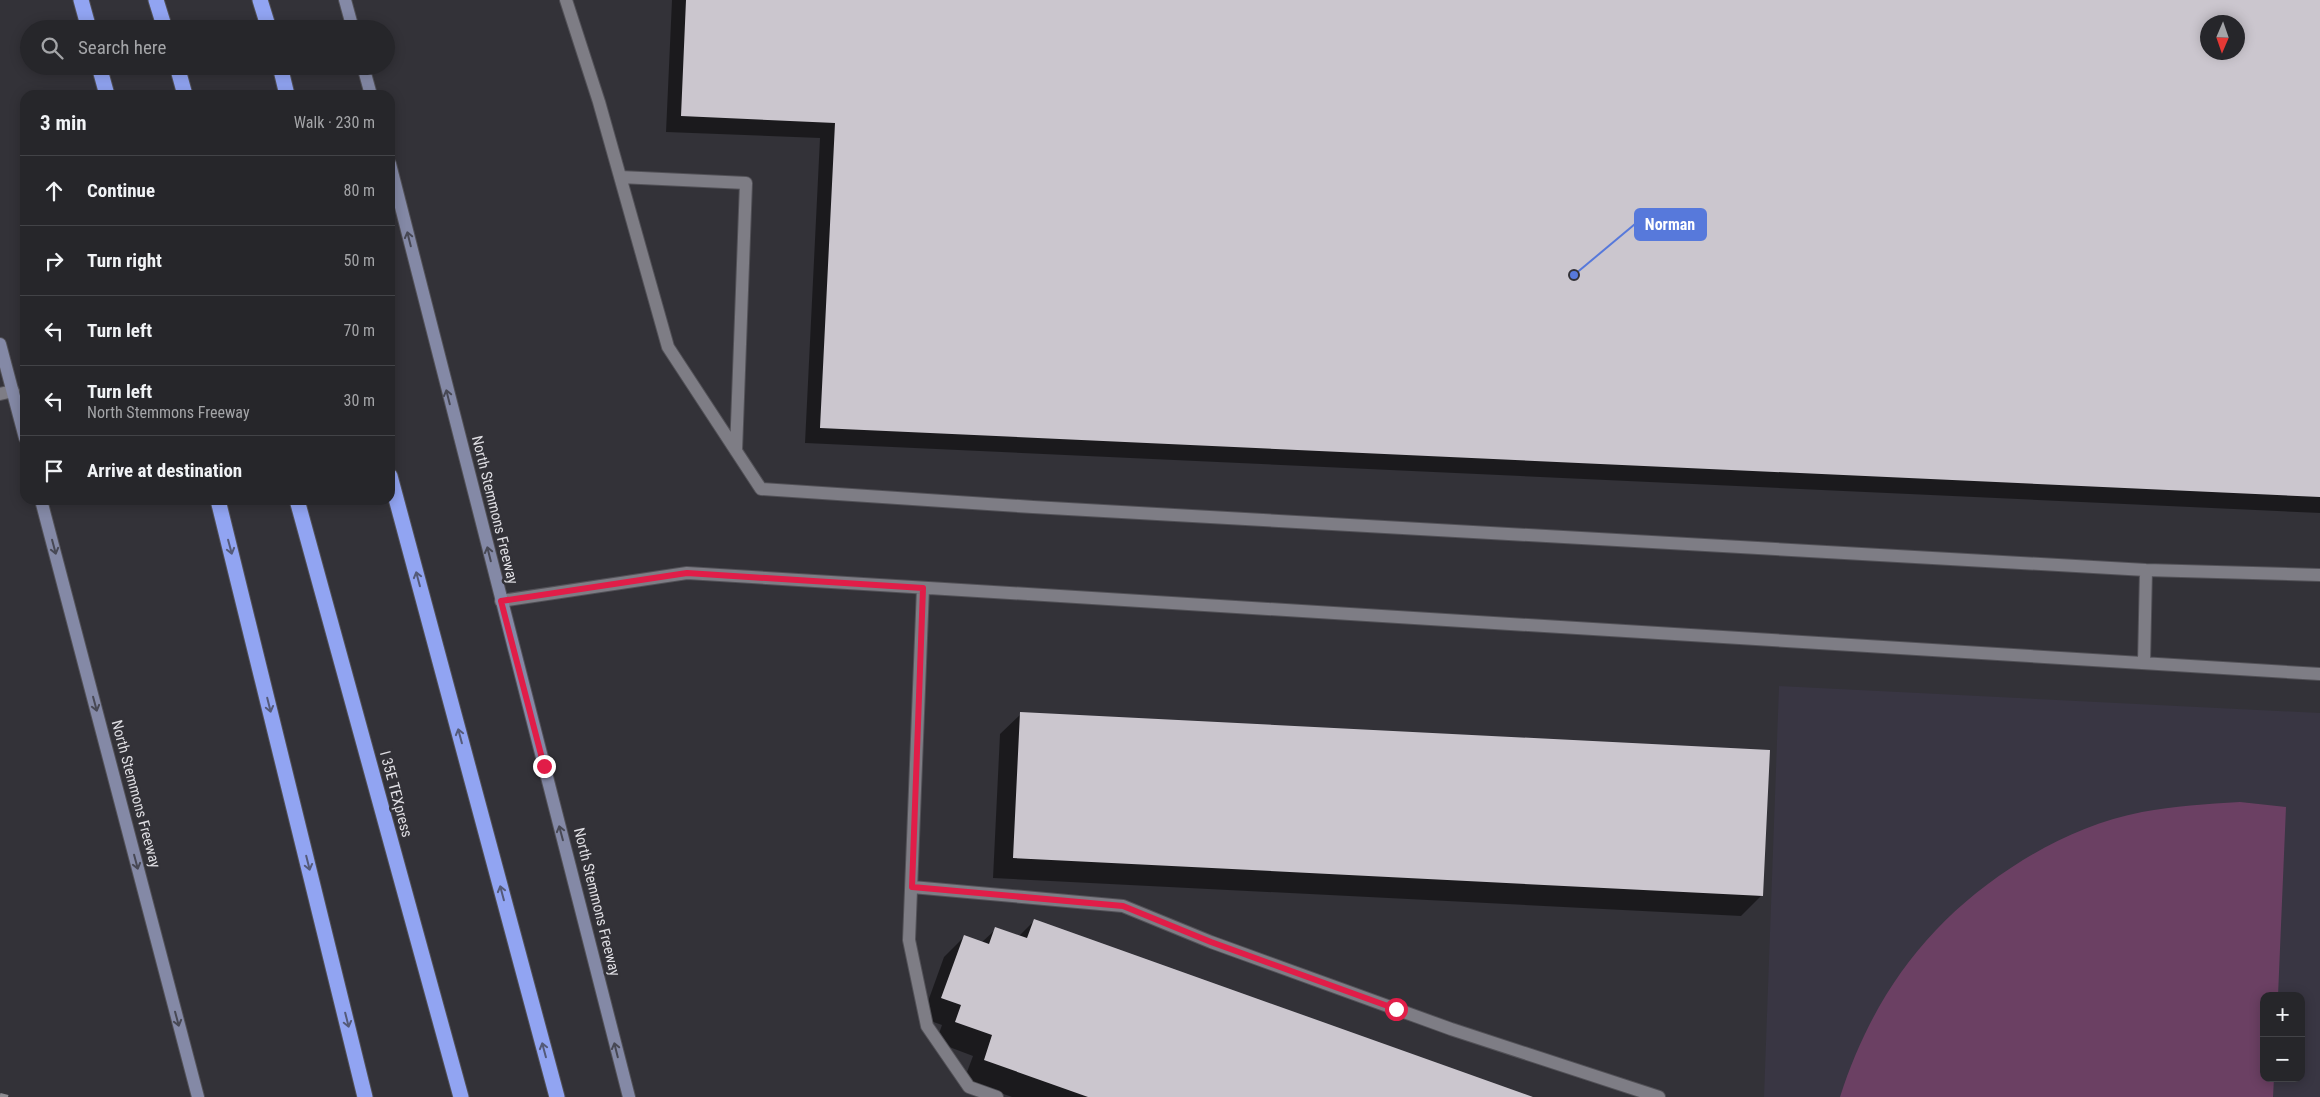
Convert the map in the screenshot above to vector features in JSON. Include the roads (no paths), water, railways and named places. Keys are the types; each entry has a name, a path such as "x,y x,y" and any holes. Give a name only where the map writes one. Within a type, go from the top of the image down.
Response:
{"highway":[{"path":"81,0 87,20"},
{"path":"156,0 162,20"},
{"path":"260,0 266,20"},
{"path":"101,75 106,90"},
{"path":"179,75 184,90"},
{"path":"282,75 286,90"},
{"path":"395,495 557,1097"},
{"path":"219,505 365,1097"},
{"name":"I 35E TEXpress","path":"298,505 461,1097"}],"main road":[{"path":"345,0 351,20"},
{"path":"365,75 370,90"},
{"name":"North Stemmons Freeway","path":"395,184 628,1097"},
{"path":"0,344 6,392 20,426"},
{"name":"North Stemmons Freeway","path":"42,505 198,1097"}],"lane":[{"path":"566,0 620,177 668,347 761,489 1043,508 2146,570 2320,575"},
{"path":"620,177 746,183 736,451"},
{"path":"2144,663 2146,570"},
{"path":"501,601 687,573 2320,674"},
{"path":"923,588 909,940 927,1026 969,1087 998,1097"},
{"path":"912,887 1123,906 1211,942 1451,1029 1659,1097"}],"railway":[{"path":"0,1095 8,1097"}],"place":[{"name":"Norman","path":"1574,275"}]}
